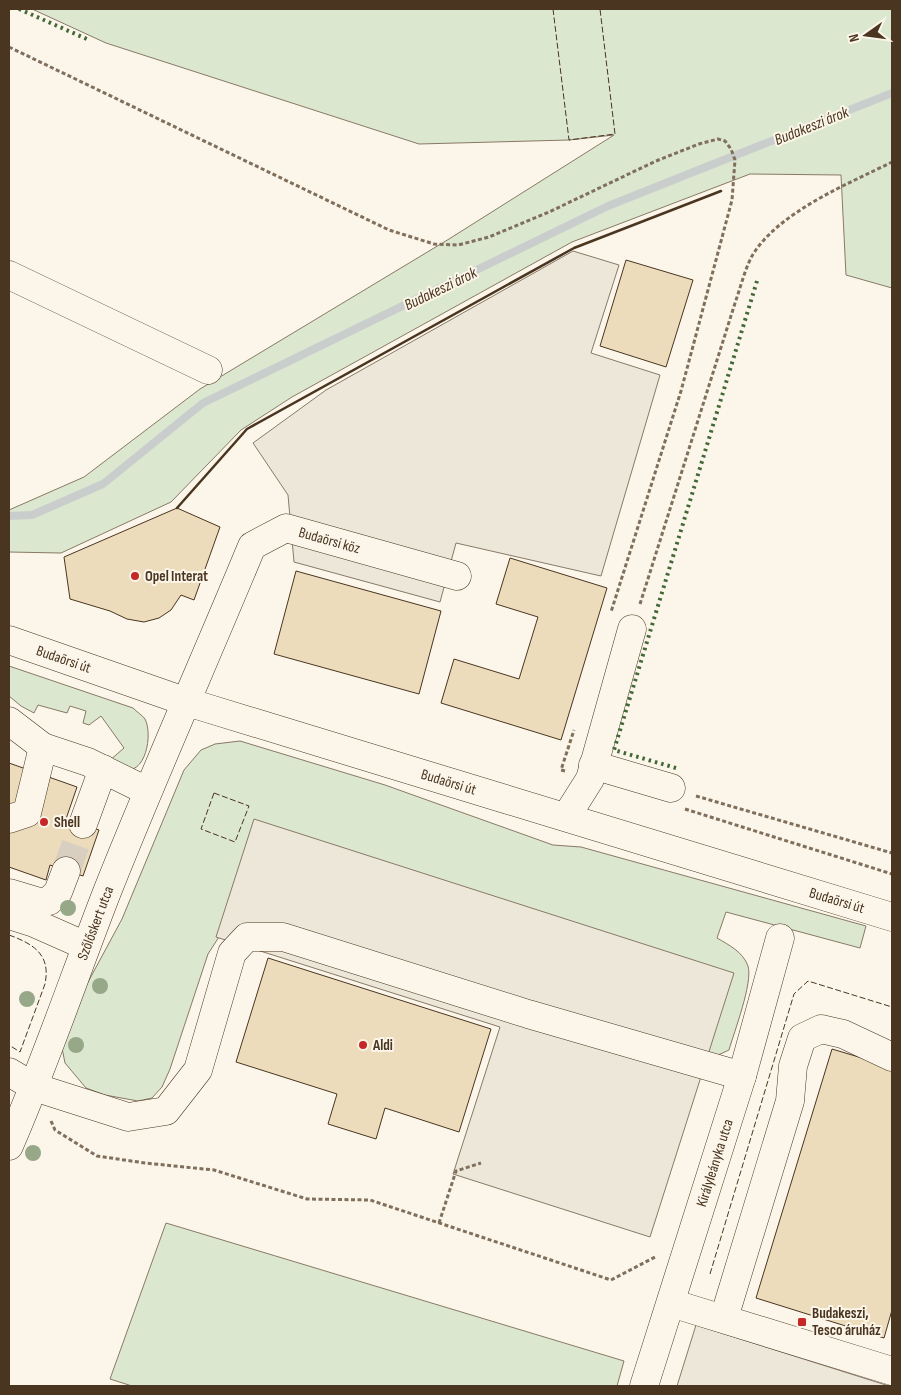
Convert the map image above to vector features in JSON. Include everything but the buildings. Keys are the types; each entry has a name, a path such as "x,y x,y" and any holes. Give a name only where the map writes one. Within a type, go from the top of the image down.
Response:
{"street":[{"path":"9,275 208,370"},
{"name":"Budaörsi köz","path":"187,702 252,546 286,528 457,576"},
{"path":"566,817 592,772 620,624"},
{"name":"Budaörsi út","path":"9,640 187,702 892,917"},
{"name":"Szőlőskert utca","path":"9,1146 34,1087 86,946 148,791 187,702"},
{"path":"9,721 43,747 88,762 148,791"},
{"path":"9,819 27,813 43,747"},
{"path":"83,824 103,770"},
{"path":"592,772 678,799"},
{"path":"9,893 39,902 49,901 58,892 66,871"},
{"path":"9,915 34,923 86,946"},
{"path":"9,1072 34,1087 128,1117 166,1111 198,1070 232,953 247,936 283,937 528,1014 742,1076"},
{"name":"Királyleányka utca","path":"644,1386 742,1076 780,938"},
{"path":"724,1318 790,1101 793,1066 802,1038 821,1029 843,1034 892,1058"},
{"path":"671,1303 892,1371"}],"path":[{"path":"9,47 389,230 434,244 458,245 489,237 549,212 656,161 699,144 718,139 725,141 731,149 735,160 732,200 620,624"},
{"path":"620,624 752,256 771,234 806,205 892,162"},
{"path":"576,723 561,770 592,772"},
{"path":"678,799 892,852"},
{"path":"678,799 892,874"},
{"path":"34,1087 55,1130 97,1156 214,1170 307,1199 370,1200 612,1280 656,1255 684,1261"},
{"path":"439,1223 456,1171 481,1163"}],"green space":[{"path":"32,9 892,9 892,288 846,275 841,175 750,174 572,242 292,397 241,430 171,502 61,553 9,552 9,510 84,477 200,389 449,239 614,135 569,140 419,144 106,43"},
{"path":"9,666 133,708 145,719 147,726 148,744 142,761 137,767 130,770 122,769 109,761 124,748 101,716 89,725 83,723 86,711 70,706 67,713 38,705 34,713 21,706 9,696"},
{"path":"240,741 385,785 553,845 581,847 866,926 860,948 726,912 717,938 735,949 743,957 748,966 749,974 746,995 729,1050 716,1056 226,926 208,954 170,1069 162,1087 152,1098 138,1101 105,1095 86,1088 65,1063 61,1043 66,1023 122,919 184,770 201,750 215,744"},
{"path":"166,1223 624,1361 617,1386 132,1386 110,1379"}],"shaded area":[{"path":"573,251 619,265 591,353 660,375 601,576 456,543 440,602 294,562 288,495 253,443 326,390"},
{"path":"254,819 734,973 650,1237 453,1174 500,1027 216,937"},
{"path":"696,1325 889,1386 677,1386"}],"waterway":[{"name":"Budakeszi árok","path":"9,516 32,515 103,484 203,403 608,206 892,93"}],"tunnel":[{"path":"66,871 83,824"}],"hedge":[{"path":"19,9 89,40"},
{"path":"676,768 614,750 757,281"}],"fence":[{"path":"553,9 569,140 615,134 600,9"},
{"path":"214,793 249,806 235,842 201,829 214,793"},
{"path":"9,935 26,942 39,952 43,958 46,974 45,984 20,1052 9,1045"},
{"path":"710,1274 794,994 808,981 892,1007"}],"wall":[{"path":"177,508 247,429 574,248 721,191"}],"place":[{"name":"Opel Interat","path":"135,576"},
{"name":"Shell","path":"44,822"},
{"name":"Aldi","path":"363,1045"},
{"name":"Budakeszi, Tesco áruház","path":"802,1322"}]}
